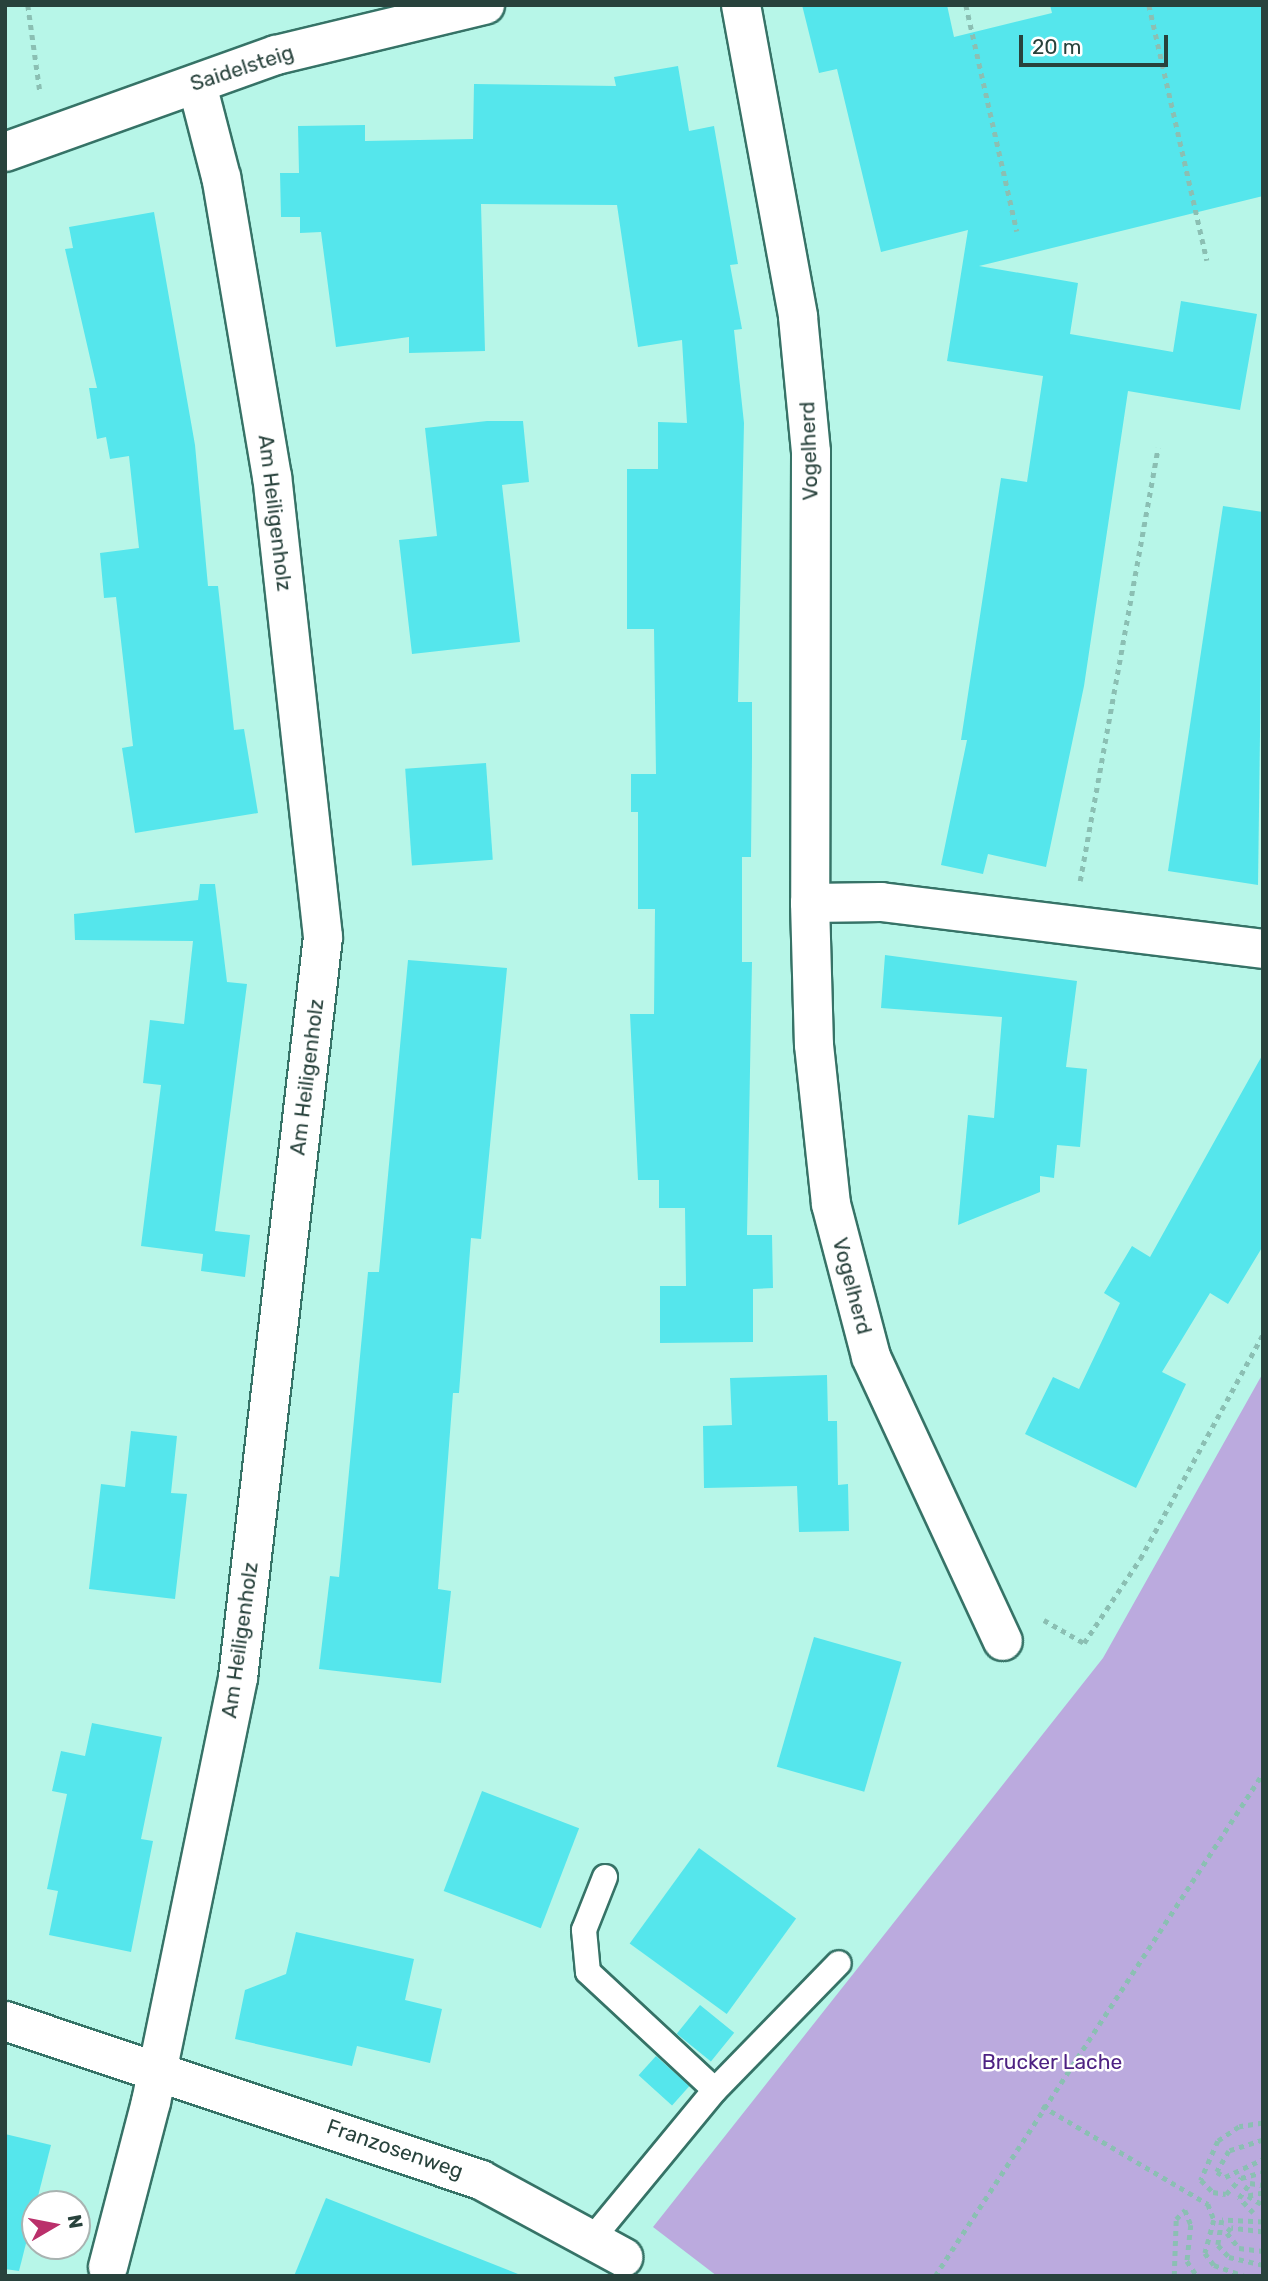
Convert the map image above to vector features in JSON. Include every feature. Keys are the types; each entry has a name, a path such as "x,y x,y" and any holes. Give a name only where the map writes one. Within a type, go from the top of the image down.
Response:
{"street":[{"name":"Saidelsteig","path":"5,152 53,131 276,55 485,5"},
{"name":"Vogelherd","path":"741,5 807,398 810,903 821,1130 848,1279 898,1427 1003,1641"},
{"name":"Am Heiligenholz","path":"155,2068 237,1678 323,937 272,477 221,177 197,84"},
{"path":"810,903 881,902 1073,922 1263,949"},
{"name":"Franzosenweg","path":"5,2021 155,2068 481,2180 608,2248"},
{"path":"108,2267 155,2068"}],"lane":[{"path":"605,1877 584,1930 588,1972 715,2090"},
{"path":"608,2248 715,2090 839,1963"}],"path":[{"path":"28,5 39,91 53,131"},
{"path":"965,5 1017,231"},
{"path":"1149,5 1207,261"},
{"path":"1073,922 1157,447"},
{"path":"1040,1618 1084,1643 1140,1559 1263,1334"},
{"path":"934,2276 1042,2106 1263,1773"},
{"path":"1042,2106 1208,2204 1214,2220 1205,2253 1214,2265 1244,2276"},
{"path":"1263,2123 1239,2127 1218,2141 1201,2180 1213,2192 1226,2194 1241,2178 1263,2172"},
{"path":"1263,2140 1229,2151 1217,2172 1225,2177 1263,2159"},
{"path":"1253,2213 1239,2198 1250,2183 1263,2185"},
{"path":"1263,2193 1248,2196 1263,2205"},
{"path":"1174,2276 1176,2219 1185,2210 1191,2225 1187,2261 1197,2276"},
{"path":"1263,2222 1222,2220 1218,2245 1229,2257 1263,2265"},
{"path":"1263,2232 1231,2228 1227,2233 1239,2248 1263,2251"}],"green space":[{"name":"Brucker Lache","path":"1263,1373 1263,2276 717,2276 653,2227 1103,1658"}],"building":[{"path":"802,5 947,5 954,37 1052,13 1050,5 1263,5 1263,196 979,266 1078,283 1070,334 1173,352 1181,301 1257,314 1240,410 1128,391 1084,686 1046,867 988,854 983,874 941,865 967,740 961,740 1001,478 1027,482 1043,376 947,361 968,230 881,252 837,69 819,73"},
{"path":"678,66 689,131 714,126 738,264 730,265 742,329 734,330 744,423 738,702 752,702 751,857 742,857 742,962 752,962 747,1235 772,1235 773,1288 753,1289 753,1342 660,1343 660,1286 686,1286 685,1208 659,1208 659,1180 638,1180 630,1014 654,1014 655,909 638,909 638,812 631,812 631,774 656,774 654,629 627,629 627,469 658,469 658,422 687,423 682,340 638,347 617,205 481,204 485,351 409,353 409,337 336,347 321,232 300,233 300,217 281,217 280,173 299,173 298,126 365,125 365,141 473,139 474,84 616,86 614,77"},
{"path":"154,212 195,445 208,586 218,586 234,730 244,729 258,813 135,833 122,748 133,746 116,597 104,598 100,553 139,548 129,456 110,459 106,437 97,439 89,388 97,388 65,249 73,248 69,227"},
{"path":"487,421 523,421 529,482 502,485 520,642 412,654 399,540 437,536 425,428"},
{"path":"1223,506 1263,512 1258,885 1168,871"},
{"path":"486,763 493,860 412,865 405,769"},
{"path":"200,884 215,884 227,982 247,984 215,1231 250,1235 245,1277 201,1271 203,1254 141,1246 161,1085 143,1083 150,1020 184,1024 193,941 75,940 74,914 198,900"},
{"path":"885,955 1077,981 1066,1067 1087,1069 1080,1147 1057,1145 1054,1178 1040,1176 1040,1192 958,1225 968,1115 994,1118 1002,1017 881,1008"},
{"path":"408,960 507,968 481,1239 471,1238 459,1393 453,1393 438,1589 451,1591 441,1683 319,1669 330,1576 339,1577 368,1272 379,1272"},
{"path":"1263,1054 1263,1246 1228,1304 1210,1293 1162,1372 1186,1384 1136,1488 1025,1434 1053,1377 1079,1389 1120,1303 1104,1293 1132,1246 1150,1257"},
{"path":"827,1375 828,1421 837,1421 838,1485 848,1484 849,1531 799,1532 797,1486 704,1488 703,1426 732,1425 730,1378"},
{"path":"131,1431 177,1436 171,1493 187,1494 175,1599 89,1589 101,1484 125,1487"},
{"path":"814,1637 901,1662 864,1792 777,1767"},
{"path":"92,1723 162,1737 141,1839 153,1841 131,1952 49,1935 58,1891 47,1889 67,1794 52,1791 61,1751 85,1756"},
{"path":"482,1791 579,1828 541,1928 444,1891"},
{"path":"699,1848 796,1919 727,2014 630,1943"},
{"path":"296,1932 414,1959 405,2000 442,2009 430,2063 357,2046 352,2066 235,2039 245,1990 286,1974"},
{"path":"700,2005 734,2033 711,2061 677,2034"},
{"path":"656,2056 689,2086 672,2105 639,2075"},
{"path":"5,2134 51,2145 40,2190 21,2190 22,2260 19,2271 5,2269"},
{"path":"326,2198 518,2274 294,2276"}]}
